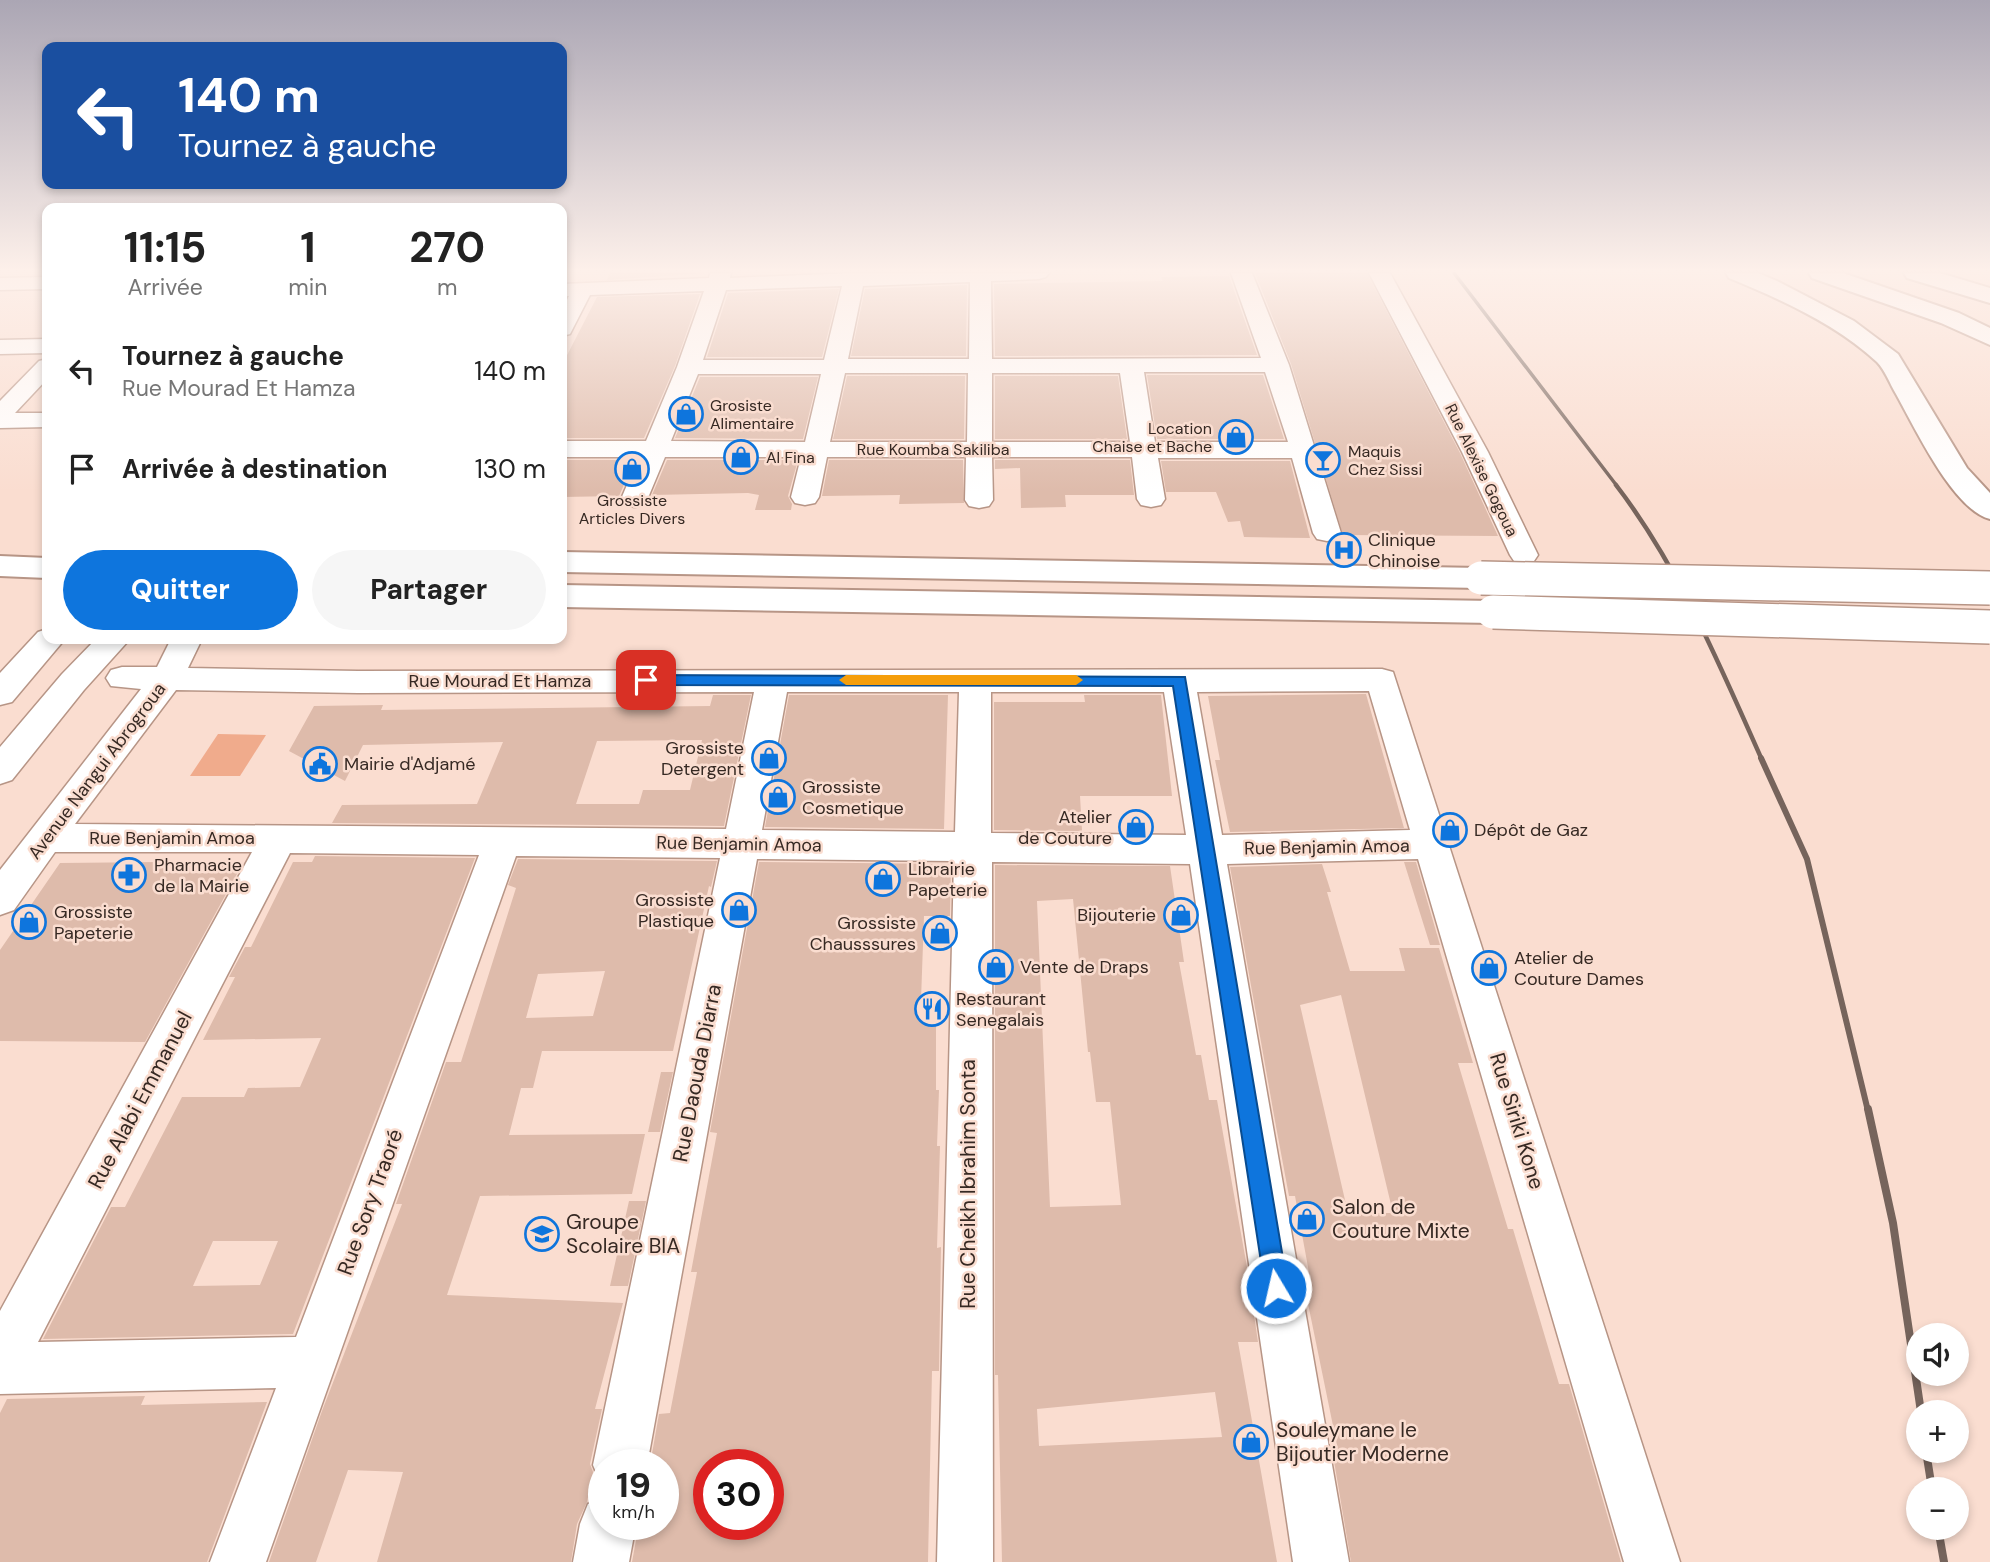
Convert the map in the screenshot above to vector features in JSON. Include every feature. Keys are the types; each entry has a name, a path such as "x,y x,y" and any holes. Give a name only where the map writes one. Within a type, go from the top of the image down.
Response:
{"main road":[{"path":"1872,346 1889,359 1955,473 1990,510"},
{"path":"567,562 1990,588"},
{"path":"0,566 42,568"},
{"path":"567,596 1493,612 1990,627"}],"street":[{"path":"0,347 26,346"},
{"path":"635,499 696,346"},
{"path":"805,497 838,346"},
{"path":"979,500 980,346"},
{"path":"1270,346 1304,450 1327,533"},
{"name":"Rue Alexise Gogoua","path":"1418,346 1475,452 1524,555"},
{"path":"1130,365 1151,499"},
{"path":"689,367 1277,365"},
{"path":"0,415 42,371"},
{"path":"0,421 42,420"},
{"name":"Rue Koumba Sakiliba","path":"567,449 1304,450"},
{"path":"0,694 45,644"},
{"path":"0,771 73,682 109,644"},
{"name":"Avenue Nangui Abrogroua","path":"0,899 82,787 167,679 184,644"},
{"name":"Rue Mourad Et Hamza","path":"122,678 344,682 1382,680"},
{"name":"Rue Daouda Diarra","path":"623,1449 773,680"},
{"name":"Rue Cheikh Ibrahim Sonta","path":"965,1562 971,846 975,680"},
{"name":"Rue Siriki Kone","path":"1382,680 1652,1562"},
{"path":"1179,681 1321,1562"},
{"name":"Rue Benjamin Amoa","path":"46,838 279,838 1206,850 1432,844"},
{"name":"Rue Alabi Emmanuel","path":"0,1362 279,838"},
{"name":"Rue Sory Traoré","path":"238,1562 503,841"},
{"path":"0,1368 311,1362"},
{"path":"601,1562 605,1540"}],"shaded area":[{"path":"218,734 266,735 240,776 190,776"}],"building":[{"path":"572,346 682,346 644,438 567,438 567,355"},
{"path":"711,346 825,346 822,357 707,357"},
{"path":"853,346 966,346 966,356 851,356"},
{"path":"995,346 1254,346 1257,355 995,356"},
{"path":"1284,346 1405,346 1460,453 1498,536 1343,535"},
{"path":"1147,375 1263,375 1284,439 1157,439"},
{"path":"847,376 965,376 964,439 833,439"},
{"path":"995,376 1118,376 1127,439 995,439"},
{"path":"700,377 818,377 803,439 675,438"},
{"path":"567,460 635,460 619,496 567,497"},
{"path":"667,460 798,460 788,496 792,504 791,510 755,510 759,495 748,493 652,495"},
{"path":"829,460 963,460 964,503 899,504 900,495 822,496"},
{"path":"995,460 1130,460 1134,495 1065,495 1066,507 1021,508 1020,468 995,469"},
{"path":"1161,461 1290,461 1310,538 1244,537 1240,521 1228,522 1216,492 1166,492"},
{"path":"1366,694 1404,828 1230,832 1215,760 1220,760 1208,696"},
{"path":"713,695 751,695 724,826 332,823 342,805 477,804 503,742 363,745 345,781 289,751 314,706 383,705 381,710 710,706","holes":["702,740 690,790 643,790 639,804 576,804 597,741"]},
{"path":"789,695 948,695 944,829 765,827"},
{"path":"1084,695 1161,695 1172,796 1080,796 1082,831 994,830 994,702 1085,702"},
{"path":"315,856 475,858 293,1334 43,1339 111,1207 125,1207 182,1097 244,1097 248,1088 300,1087 321,1038 203,1040 235,977 229,977 245,947 251,947 293,862 312,862","holes":["213,1241 278,1241 260,1285 193,1286"]},
{"path":"518,859 717,861 711,887 709,886 673,1051 542,1051 533,1088 521,1088 509,1135 645,1134 632,1194 480,1196 447,1295 623,1303 595,1409 602,1409 593,1449 588,1449 588,1497 577,1524 571,1562 377,1562 403,1472 348,1470 316,1562 269,1562 322,1411 402,1204 396,1204 446,1062 461,1062 516,888 508,885","holes":["605,971 593,1016 526,1018 538,974"]},
{"path":"759,862 951,864 950,916 924,916 921,1000 936,1000 936,1090 939,1090 937,1146 940,1146 937,1248 941,1247 939,1371 932,1371 928,1562 632,1562 636,1540 679,1540 679,1449 653,1449 659,1414 670,1413 697,1272 691,1272 717,1133 710,1132"},
{"path":"1404,862 1416,862 1440,945 1430,945"},
{"path":"60,863 243,863 145,1042 0,1041 0,950"},
{"path":"1322,864 1331,892 1327,892 1350,971 1405,971 1399,948 1439,948 1473,1063 1458,1063 1508,1229 1513,1229 1559,1384 1569,1384 1621,1562 1351,1562 1333,1455 1339,1455 1305,1289 1312,1289 1295,1196 1289,1196 1230,867","holes":["1341,995 1393,1213 1348,1213 1300,1005"]},
{"path":"995,865 1170,866 1184,962 1179,962 1196,1055 1201,1055 1209,1100 1217,1100 1247,1267 1258,1342 1238,1342 1277,1562 1002,1562 998,1375 995,1375","holes":["1073,899 1088,1052 1096,1102 1110,1102 1121,1205 1050,1207 1037,901","1215,1392 1222,1437 1039,1446 1037,1409"]},
{"path":"661,1072 673,1072 660,1132 648,1132"},
{"path":"629,1201 646,1201 628,1286 610,1286"},
{"path":"145,1396 141,1405 267,1402 207,1562 0,1562 0,1413 7,1399"}],"railway":[{"path":"1510,346 1617,486"},
{"path":"1616,485 1679,583 1762,760"},
{"path":"1761,758 1807,859 1868,1111"},
{"path":"1868,1109 1893,1223 1919,1400"},
{"path":"1928,1463 1930,1477"},
{"path":"1940,1540 1944,1562"}],"slow traffic":[{"path":"846,680 1076,680"}],"place":[{"name":"Grosiste Alimentaire","path":"686,414"},
{"name":"Location Chaise et Bache","path":"1236,437"},
{"name":"Al Fina","path":"741,457"},
{"name":"Maquis Chez Sissi","path":"1323,460"},
{"name":"Grossiste Articles Divers","path":"632,469"},
{"name":"Clinique Chinoise","path":"1344,550"},
{"name":"Grossiste Detergent","path":"769,758"},
{"name":"Mairie d'Adjamé","path":"320,764"},
{"name":"Grossiste Cosmetique","path":"778,797"},
{"name":"Atelier de Couture","path":"1136,827"},
{"name":"Dépôt de Gaz","path":"1450,830"},
{"name":"Pharmacie de la Mairie","path":"129,875"},
{"name":"Librairie Papeterie","path":"883,879"},
{"name":"Grossiste Plastique","path":"739,910"},
{"name":"Bijouterie","path":"1181,915"},
{"name":"Grossiste Papeterie","path":"29,922"},
{"name":"Grossiste Chausssures","path":"940,933"},
{"name":"Vente de Draps","path":"996,967"},
{"name":"Atelier de Couture Dames","path":"1489,968"},
{"name":"Restaurant Senegalais","path":"932,1009"},
{"name":"Salon de Couture Mixte","path":"1307,1219"},
{"name":"Groupe Scolaire BIA","path":"542,1234"},
{"name":"Souleymane le Bijoutier Moderne","path":"1251,1442"}],"route":[{"path":"646,680 1179,681 1276,1288"}]}
